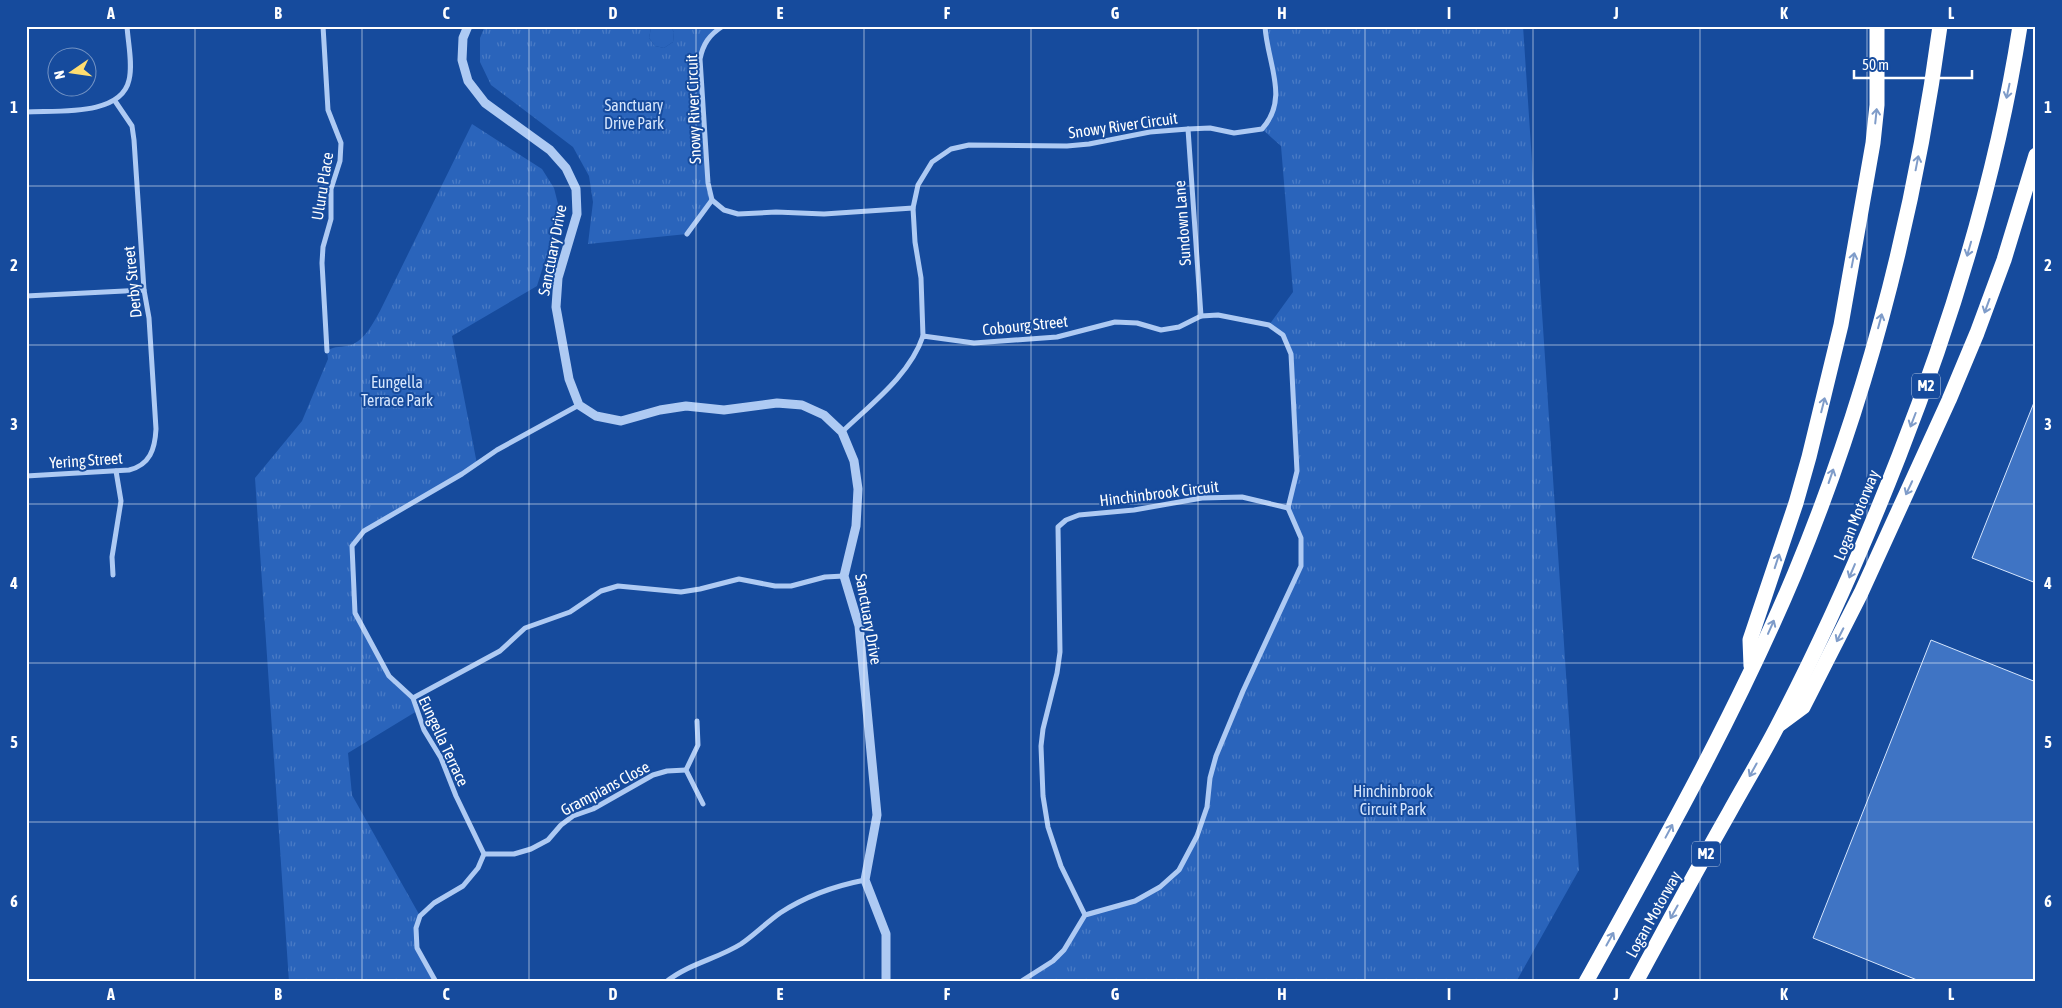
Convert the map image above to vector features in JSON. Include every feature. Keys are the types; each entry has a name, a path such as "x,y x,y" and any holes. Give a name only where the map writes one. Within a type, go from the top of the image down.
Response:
{"highway":[{"path":"1751,671 1750,640 1810,457 1841,325 1873,143 1877,104 1877,26"},
{"name":"Logan Motorway","path":"1586,982 1696,781 1751,671 1794,574 1821,506 1868,362 1890,281 1911,194 1929,103 1940,26"},
{"name":"Logan Motorway","path":"1636,982 1777,727 1847,584 1922,397 1951,314 1980,214 2001,128 2020,26"},
{"path":"1777,727 1803,707 1861,593 1949,400 1977,333 2004,260 2036,155"}],"street":[{"path":"26,112 99,108 115,101 125,90 129,81 127,26"},
{"name":"Uluru Place","path":"323,26 328,110 341,143 340,161 331,189 331,219 323,246 322,263 327,351"},
{"name":"Sanctuary Drive","path":"468,26 463,38 462,60 468,81 485,103 550,150 566,168 576,189 577,214 558,278 556,307 569,379 579,405 596,416 621,421 660,410 686,406 724,410 777,403 802,405 824,415 842,432 854,461 858,489 856,526 844,576 859,626 877,815 865,880"},
{"name":"Snowy River Circuit","path":"712,200 708,183 700,60 703,45 709,37 723,26"},
{"name":"Snowy River Circuit","path":"922,336 921,278 915,242 913,208 918,185 932,162 951,149 969,145 1067,146 1089,144 1150,132 1210,128 1234,133 1262,129 1270,120 1275,110 1277,94 1264,26"},
{"name":"Derby Street","path":"115,101 132,126 144,290 149,318 156,429 155,446 146,462"},
{"name":"Sundown Lane","path":"1188,129 1201,316"},
{"path":"687,234 712,200 724,210 738,214 776,212 824,214 913,208"},
{"path":"26,296 144,290"},
{"name":"Cobourg Street","path":"922,336 974,343 1057,337 1115,322 1137,323 1160,330 1179,327 1201,316 1218,315 1269,325 1283,335 1290,354 1297,471 1288,508"},
{"path":"842,432 883,394 910,361 922,336"},
{"name":"Eungella Terrace","path":"484,854 456,796 441,758 424,730 413,698 389,676 355,613 352,546 364,531 462,474 497,450 579,405"},
{"name":"Yering Street","path":"26,476 116,471 136,468 146,462"},
{"path":"113,575 112,557 121,501 116,471"},
{"name":"Hinchinbrook Circuit","path":"1085,915 1061,866 1048,827 1043,796 1041,746 1043,728 1058,673 1060,652 1058,527 1066,520 1079,515 1134,510 1202,498 1242,497 1288,508"},
{"path":"1020,982 1053,961 1064,950 1085,915 1135,901 1160,887 1179,870 1197,836 1207,807 1210,778 1216,756 1243,691 1301,566 1301,538 1288,508"},
{"path":"413,698 500,651 525,628 570,612 601,591 618,586 681,592 740,579 775,586 791,586 825,577 844,576"},
{"path":"697,721 698,745 686,770 703,804"},
{"name":"Grampians Close","path":"484,854 514,854 531,849 548,840 561,825 573,816 592,809 653,775 667,771 686,770"},
{"path":"436,982 416,948 416,928 420,916 434,903 463,886 478,868 484,854"},
{"path":"666,982 687,968 740,944 780,913 812,895 840,885 865,880 886,934 886,982"}],"green space":[{"name":"Sanctuary Drive Park","path":"485,26 653,26 649,38 655,46 664,48 673,42 674,32 670,26 723,26 709,37 700,59 708,183 712,200 687,234 588,244 593,202 589,176 573,147 491,85 480,62 480,38"},
{"path":"653,26 670,26 674,32 673,42 664,48 655,46 649,38"},
{"name":"Hinchinbrook Circuit Park","path":"1265,26 1523,26 1579,870 1516,982 1020,982 1064,951 1085,915 1135,901 1160,887 1179,870 1197,836 1207,807 1216,756 1301,566 1301,538 1288,508 1297,471 1291,354 1283,335 1269,325 1293,292 1281,146 1262,129 1270,118 1276,93"},
{"name":"Eungella Terrace Park","path":"472,124 542,169 554,188 560,212 537,286 452,336 477,464 364,531 352,546 355,613 389,676 413,698 417,711 348,753 352,795 420,916 416,935 417,943 422,958 436,982 289,982 255,478 302,421 328,359 327,351 356,343 371,326"}],"building":[{"path":"2036,401 2036,583 1972,558"},
{"path":"1931,640 2036,682 2036,982 1922,982 1813,938"}]}
